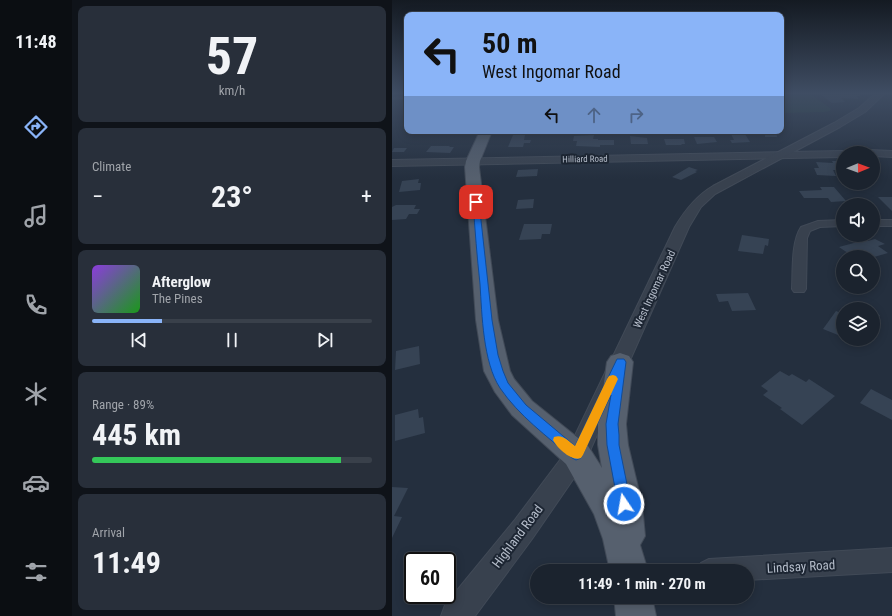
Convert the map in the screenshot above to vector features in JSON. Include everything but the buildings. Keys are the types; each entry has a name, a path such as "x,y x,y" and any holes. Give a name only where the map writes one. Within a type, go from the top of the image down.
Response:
{"main road":[{"path":"485,134 473,161 473,174 487,320 493,355 498,371 504,385 522,408 576,455 609,508 621,539 627,564"},
{"path":"620,362 612,424 613,445 624,504 628,564"},
{"path":"634,604 636,616"}],"street":[{"name":"West Ingomar Road","path":"576,455 692,208 699,200 717,188 841,122"},
{"path":"880,153 892,154"},
{"name":"Hilliard Road","path":"392,163 836,154"},
{"path":"799,289 801,238 805,229 818,224 836,223"},
{"path":"880,223 892,223"},
{"name":"Highland Road","path":"456,616 523,530 576,455"},
{"name":"Lindsay Road","path":"754,568 892,560"}],"slow traffic":[{"path":"559,440 576,455 613,379"}],"route":[{"path":"476,202 487,320 493,355 504,385 522,408 576,455 620,362 612,435 624,504"}]}
